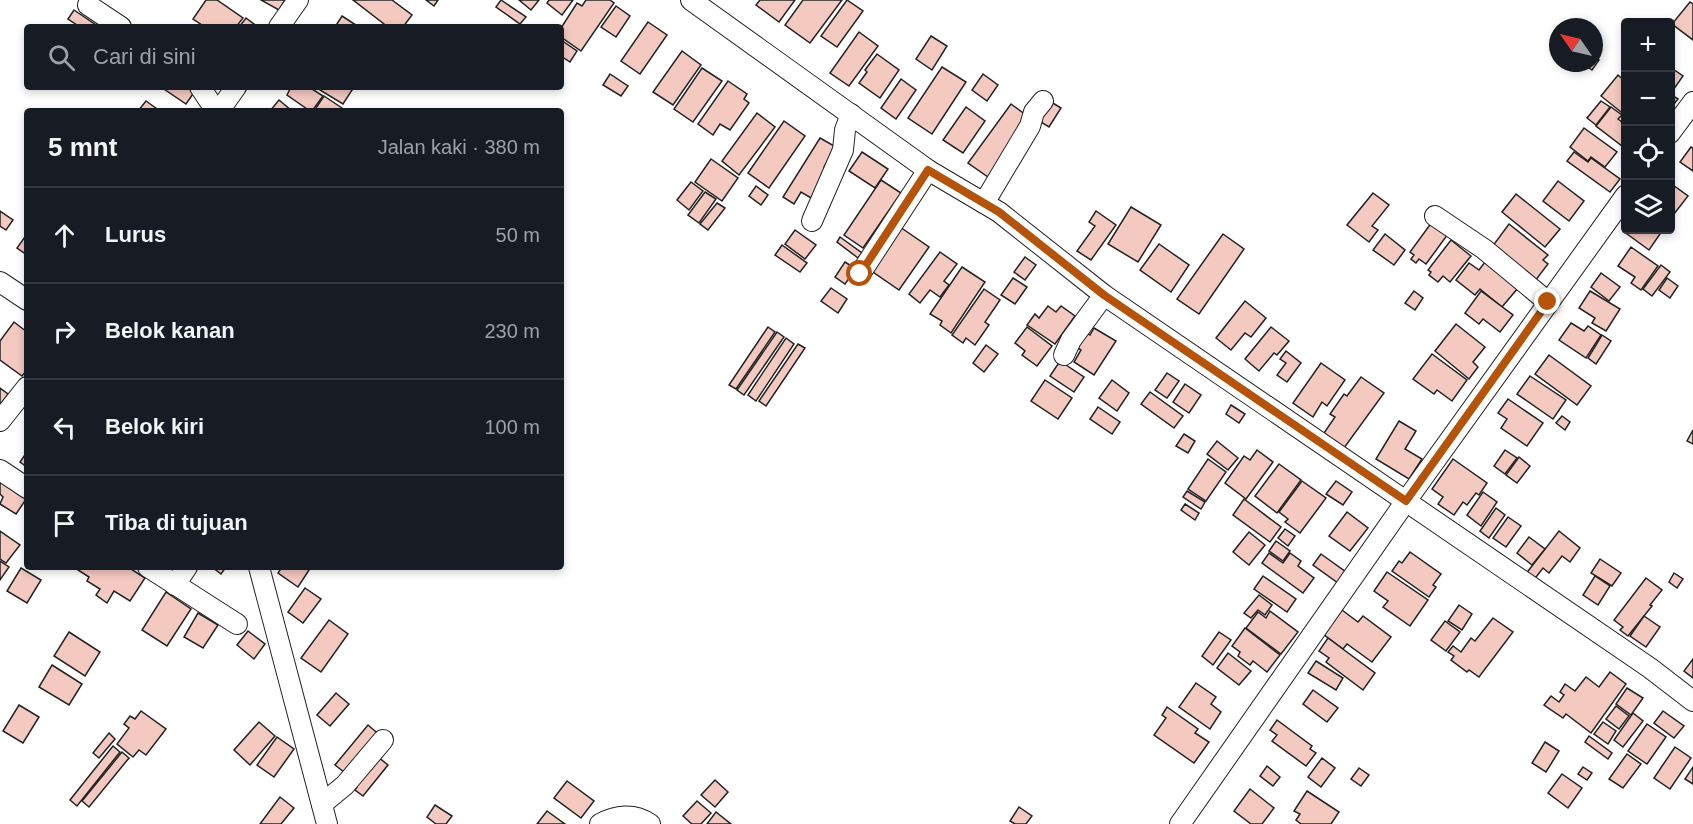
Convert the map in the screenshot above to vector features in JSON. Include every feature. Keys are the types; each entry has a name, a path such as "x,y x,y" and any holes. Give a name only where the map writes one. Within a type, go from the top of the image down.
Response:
{"street":[{"path":"281,24 298,0"},
{"path":"691,0 928,170 999,212 1104,295 1650,668 1693,701"},
{"path":"88,5 116,24"},
{"path":"202,90 212,108"},
{"path":"221,108 234,90"},
{"path":"984,203 1030,126 1034,112 1043,101"},
{"path":"1675,127 1693,102"},
{"path":"812,221 843,150 845,130 850,114"},
{"path":"860,274 928,170"},
{"path":"1180,824 1406,501 1621,202"},
{"path":"1435,216 1484,249 1548,302"},
{"path":"0,282 24,298"},
{"path":"1064,355 1071,340 1104,295"},
{"path":"0,421 24,391"},
{"path":"0,470 24,486"},
{"path":"152,570 237,624"},
{"path":"175,585 184,570"},
{"path":"260,570 327,824"},
{"path":"322,804 345,785 382,740"},
{"path":"600,824 612,817 634,816 650,824"}],"building":[{"path":"206,0 217,0 243,18 238,24 200,24 193,19"},
{"path":"261,0 285,0 279,10"},
{"path":"353,0 392,0 412,15 405,24 384,24"},
{"path":"426,0 438,0 434,6"},
{"path":"501,0 526,17 520,24 496,7"},
{"path":"519,0 539,0 531,10"},
{"path":"549,0 573,0 562,15 547,3"},
{"path":"586,0 610,0 614,3 581,51 564,39 564,24 577,3 582,6"},
{"path":"760,0 795,0 779,22 756,5"},
{"path":"803,0 842,0 810,43 785,25"},
{"path":"847,0 863,11 837,47 821,36"},
{"path":"1690,2 1693,4 1693,40 1675,26 1675,20"},
{"path":"616,6 630,16 616,37 601,27"},
{"path":"74,10 95,24 76,24 68,19"},
{"path":"342,16 354,24 337,24"},
{"path":"246,18 254,24 241,24"},
{"path":"648,22 667,35 640,74 621,61"},
{"path":"859,32 878,46 849,86 830,73"},
{"path":"931,36 947,46 932,70 916,59"},
{"path":"564,42 577,51 570,62 564,58"},
{"path":"682,51 701,65 673,105 653,92"},
{"path":"877,54 899,70 880,98 859,83"},
{"path":"942,67 966,82 932,134 908,118"},
{"path":"702,68 722,81 693,122 674,109"},
{"path":"1675,70 1683,76 1675,87"},
{"path":"610,74 628,86 621,96 603,85"},
{"path":"983,74 998,85 987,101 972,90"},
{"path":"1618,75 1621,78 1621,112 1601,96"},
{"path":"901,79 916,90 896,119 881,108"},
{"path":"728,81 747,94 744,99 749,103 730,130 720,124 713,135 698,124"},
{"path":"165,90 196,90 186,104"},
{"path":"290,90 314,90 323,96 314,108 306,108 287,95"},
{"path":"320,90 352,90 343,104"},
{"path":"324,96 342,108 316,108"},
{"path":"279,100 288,108 272,108"},
{"path":"1048,100 1061,108 1049,127 1036,119"},
{"path":"146,101 156,108 140,108"},
{"path":"1601,101 1610,107 1596,125 1587,118"},
{"path":"1011,104 1030,118 988,177 968,163"},
{"path":"966,107 985,121 963,153 943,140"},
{"path":"1611,107 1621,114 1618,119 1621,121 1621,145 1596,126"},
{"path":"757,113 775,127 739,175 722,161"},
{"path":"784,121 805,136 769,188 748,173"},
{"path":"1584,128 1617,152 1605,167 1591,157 1588,161 1570,147"},
{"path":"820,138 836,147 824,167 828,170 811,198 801,192 794,204 783,197"},
{"path":"1691,147 1693,148 1693,171 1680,162"},
{"path":"862,152 888,169 875,188 849,171"},
{"path":"1574,152 1588,162 1591,158 1620,179 1610,192 1567,161"},
{"path":"711,159 738,178 722,201 695,182"},
{"path":"881,180 901,193 863,248 844,235"},
{"path":"1558,181 1584,201 1569,221 1543,201"},
{"path":"691,182 703,191 689,210 677,200"},
{"path":"756,186 768,195 761,205 749,196"},
{"path":"1675,186 1688,196 1675,213"},
{"path":"705,192 716,199 699,223 688,215"},
{"path":"1373,193 1389,205 1372,226 1378,230 1369,242 1347,225"},
{"path":"1516,194 1560,229 1545,247 1502,212"},
{"path":"717,203 725,208 708,230 700,224"},
{"path":"1131,207 1161,225 1138,262 1108,244"},
{"path":"0,211 13,220 6,230 0,226"},
{"path":"1096,211 1116,225 1091,260 1077,251 1095,226 1089,222"},
{"path":"1432,222 1448,234 1426,264 1419,259 1416,263 1411,259 1414,255 1410,252"},
{"path":"1509,224 1548,255 1543,260 1548,264 1535,281 1492,247"},
{"path":"900,227 929,247 899,290 870,270"},
{"path":"795,230 816,245 805,259 785,244"},
{"path":"1223,234 1244,249 1199,314 1177,299"},
{"path":"1385,234 1405,250 1394,265 1373,250"},
{"path":"1627,234 1660,234 1649,250"},
{"path":"840,237 862,253 858,258 837,242"},
{"path":"24,238 24,253 17,248"},
{"path":"1451,240 1471,256 1450,282 1443,276 1438,282 1429,275 1431,272 1428,270"},
{"path":"1159,244 1189,265 1171,292 1140,270"},
{"path":"782,245 807,263 800,272 775,255"},
{"path":"1631,247 1658,266 1641,290 1631,283 1635,277 1618,266"},
{"path":"940,252 957,264 944,281 949,285 940,297 930,290 920,303 909,294"},
{"path":"1025,257 1036,265 1025,280 1014,272"},
{"path":"845,262 856,269 845,284 835,277"},
{"path":"1485,262 1518,288 1502,307 1480,289 1475,295 1456,280 1469,263 1479,270"},
{"path":"1661,265 1670,272 1652,296 1643,289"},
{"path":"962,267 985,282 951,333 940,325 942,321 930,314"},
{"path":"1601,273 1620,287 1609,301 1591,287"},
{"path":"1013,278 1027,287 1015,304 1001,295"},
{"path":"1667,278 1678,286 1670,298 1659,290"},
{"path":"831,288 847,299 838,313 821,301"},
{"path":"984,289 1000,300 985,322 989,325 975,345 966,338 963,343 952,335"},
{"path":"1414,291 1423,298 1415,310 1405,303"},
{"path":"1481,291 1513,315 1500,332 1483,319 1479,324 1465,313"},
{"path":"1590,291 1620,309 1606,331 1592,323 1595,318 1579,308"},
{"path":"1245,301 1266,318 1251,337 1245,333 1231,350 1216,338"},
{"path":"1048,306 1056,312 1061,306 1075,316 1055,344 1027,325 1035,314 1039,318"},
{"path":"14,322 24,330 24,374 22,376 0,360 0,341"},
{"path":"1571,323 1584,331 1588,326 1601,335 1586,358 1559,340"},
{"path":"1456,324 1485,347 1473,362 1478,367 1469,379 1435,351"},
{"path":"768,327 775,332 736,389 729,385"},
{"path":"1027,327 1052,346 1037,366 1022,355 1025,351 1015,343"},
{"path":"1271,327 1289,341 1277,355 1274,353 1259,371 1245,359"},
{"path":"1094,328 1116,341 1094,375 1074,362 1081,350 1076,347 1085,332 1090,335"},
{"path":"777,332 784,337 744,395 737,390"},
{"path":"1602,335 1611,341 1596,364 1588,358"},
{"path":"786,338 794,344 756,401 748,395"},
{"path":"798,344 805,348 766,406 759,401"},
{"path":"986,345 998,354 984,372 973,363"},
{"path":"1286,351 1301,363 1287,382 1277,375 1286,363 1280,359"},
{"path":"1432,354 1467,380 1452,401 1437,390 1434,394 1413,379"},
{"path":"1549,355 1591,386 1577,405 1535,374"},
{"path":"1060,361 1084,377 1074,392 1050,376"},
{"path":"1321,363 1345,380 1327,406 1322,402 1313,417 1293,403"},
{"path":"1167,373 1179,381 1167,398 1155,390"},
{"path":"1530,376 1566,400 1553,419 1517,394"},
{"path":"1361,377 1384,393 1344,448 1324,433 1335,417 1330,414 1344,394 1347,396"},
{"path":"1045,380 1072,398 1058,419 1031,401"},
{"path":"1112,380 1129,393 1117,411 1099,398"},
{"path":"1185,384 1201,395 1189,413 1173,402"},
{"path":"0,388 8,394 0,406"},
{"path":"1150,392 1183,416 1174,428 1141,404"},
{"path":"1508,399 1543,423 1527,446 1501,428 1507,419 1498,413"},
{"path":"1231,405 1245,414 1239,423 1226,414"},
{"path":"1098,407 1120,422 1112,434 1090,419"},
{"path":"1562,416 1570,422 1565,430 1556,423"},
{"path":"1399,421 1416,431 1405,449 1422,459 1409,479 1376,459"},
{"path":"1693,430 1693,444 1687,441"},
{"path":"1184,434 1195,441 1188,453 1176,446"},
{"path":"1217,441 1238,458 1228,470 1207,454"},
{"path":"1257,450 1273,462 1246,499 1225,483 1244,456 1250,460"},
{"path":"1505,450 1517,458 1505,474 1494,466"},
{"path":"1519,457 1530,466 1517,483 1506,475"},
{"path":"1208,459 1226,472 1206,501 1188,489"},
{"path":"1453,459 1487,483 1479,495 1476,493 1467,505 1463,502 1454,515 1438,504 1443,497 1432,489"},
{"path":"1279,464 1301,480 1277,513 1255,496"},
{"path":"0,475 24,495 24,502 16,514 0,504 3,497 0,494"},
{"path":"1302,481 1326,498 1300,533 1285,522 1288,519 1279,512"},
{"path":"1336,481 1352,492 1343,505 1326,494"},
{"path":"1187,491 1205,502 1201,509 1183,497"},
{"path":"1483,492 1497,502 1481,526 1467,515"},
{"path":"1244,499 1281,527 1270,542 1233,515"},
{"path":"1185,504 1199,513 1195,520 1181,510"},
{"path":"1496,508 1505,515 1489,538 1480,531"},
{"path":"1347,512 1368,528 1350,551 1329,536"},
{"path":"1508,517 1521,526 1506,547 1493,538"},
{"path":"1285,529 1295,536 1288,546 1278,538"},
{"path":"0,531 20,545 6,563 0,559"},
{"path":"1559,531 1580,548 1570,562 1562,556 1549,573 1543,568 1533,581 1525,575"},
{"path":"1249,532 1265,545 1249,565 1233,552"},
{"path":"1529,537 1545,549 1532,565 1517,553"},
{"path":"1276,541 1290,551 1283,561 1269,551"},
{"path":"1410,552 1441,574 1433,585 1436,587 1429,597 1392,571"},
{"path":"1269,553 1283,563 1290,553 1301,561 1298,566 1314,578 1303,593 1262,563"},
{"path":"1321,554 1346,572 1338,583 1313,565"},
{"path":"1600,559 1621,573 1612,586 1591,573"},
{"path":"0,561 9,567 0,580"},
{"path":"21,568 41,580 27,603 7,591"},
{"path":"78,570 133,570 145,578 130,601 114,591 107,603 96,595 100,589 87,581 89,577"},
{"path":"280,570 309,570 298,587 278,573"},
{"path":"1387,572 1428,600 1410,626 1383,607 1388,601 1374,591"},
{"path":"1674,573 1683,579 1677,588 1669,582"},
{"path":"1263,576 1296,599 1287,612 1254,589"},
{"path":"1595,576 1610,586 1598,605 1583,595"},
{"path":"1646,578 1662,590 1628,636 1620,630 1623,627 1614,620"},
{"path":"305,588 321,599 303,623 288,612"},
{"path":"166,592 191,609 167,646 142,630"},
{"path":"1259,595 1272,605 1265,615 1258,610 1251,618 1244,613"},
{"path":"1459,605 1472,614 1462,630 1448,621"},
{"path":"1342,610 1358,622 1363,616 1391,637 1372,662 1347,644 1343,649 1323,634"},
{"path":"1270,611 1298,632 1281,654 1246,628 1258,612 1266,618"},
{"path":"198,613 218,625 203,648 184,637"},
{"path":"1644,616 1660,627 1646,647 1630,636"},
{"path":"1493,618 1513,632 1479,677 1469,670 1467,672 1451,660 1454,656 1448,652 1453,646 1461,652 1471,638 1475,641"},
{"path":"329,620 348,634 321,672 301,658"},
{"path":"1445,621 1460,632 1446,651 1431,640"},
{"path":"1245,628 1280,655 1267,672 1253,661 1250,665 1238,656 1240,652 1232,646"},
{"path":"248,631 265,644 254,659 237,645"},
{"path":"69,632 100,652 85,676 54,656"},
{"path":"1219,632 1231,640 1213,665 1202,656"},
{"path":"1328,638 1375,673 1363,690 1326,662 1329,658 1319,651"},
{"path":"1228,653 1251,671 1239,685 1217,668"},
{"path":"1693,659 1693,678 1684,671"},
{"path":"1316,661 1343,678 1336,690 1308,673"},
{"path":"52,665 82,684 69,705 39,687"},
{"path":"1610,672 1626,684 1591,733 1566,714 1563,718 1544,705 1551,696 1559,702 1564,695 1560,692 1565,684 1575,691 1586,677 1599,687"},
{"path":"1196,683 1216,697 1211,704 1221,712 1210,729 1179,707"},
{"path":"1627,688 1643,698 1631,715 1616,704"},
{"path":"1313,690 1338,708 1327,722 1303,704"},
{"path":"336,693 349,704 330,726 317,715"},
{"path":"19,705 39,717 23,743 3,731"},
{"path":"1616,706 1629,716 1619,729 1606,719"},
{"path":"1167,707 1198,729 1195,733 1209,742 1194,763 1154,735 1166,718 1162,715"},
{"path":"141,711 166,729 146,755 139,750 133,757 117,744 129,728 124,724 130,716 135,719"},
{"path":"1663,711 1684,726 1674,738 1654,723"},
{"path":"1633,713 1643,721 1623,747 1614,740"},
{"path":"1277,720 1312,746 1310,749 1316,753 1306,766 1272,741 1277,735 1270,730"},
{"path":"259,722 275,736 250,765 234,750"},
{"path":"1603,722 1616,731 1608,744 1594,734"},
{"path":"1647,724 1666,737 1647,764 1628,751"},
{"path":"368,725 382,737 349,776 335,765"},
{"path":"109,733 115,739 99,758 93,753"},
{"path":"1589,736 1612,753 1608,759 1585,742"},
{"path":"277,737 294,749 274,777 257,765"},
{"path":"1545,742 1559,751 1546,772 1532,763"},
{"path":"113,746 120,752 77,806 70,800"},
{"path":"1675,747 1691,758 1670,789 1654,778"},
{"path":"122,752 129,758 89,807 82,801"},
{"path":"373,753 388,765 363,796 355,790 357,787 351,783"},
{"path":"1627,754 1641,764 1623,788 1609,779"},
{"path":"1322,758 1335,768 1321,787 1308,777"},
{"path":"1267,766 1280,777 1273,786 1260,776"},
{"path":"1583,767 1592,773 1587,780 1578,774"},
{"path":"1693,767 1693,784 1685,779"},
{"path":"1359,768 1369,775 1361,786 1351,779"},
{"path":"1562,774 1582,788 1568,808 1548,793"},
{"path":"715,780 728,792 715,807 701,795"},
{"path":"567,781 594,801 581,818 554,798"},
{"path":"1250,789 1274,808 1262,824 1251,824 1234,811"},
{"path":"1307,791 1339,812 1331,824 1301,824 1296,820 1300,814 1294,811"},
{"path":"280,797 294,808 281,824 260,824"},
{"path":"697,801 711,813 701,824 692,824 683,816"},
{"path":"435,805 452,816 446,824 436,824 427,817"},
{"path":"1019,807 1032,816 1026,824 1015,824 1010,821"},
{"path":"547,811 565,824 537,824"},
{"path":"716,812 731,824 707,824"}],"route":[{"path":"860,274 928,170 999,212 1104,295 1406,501 1548,302"}]}
